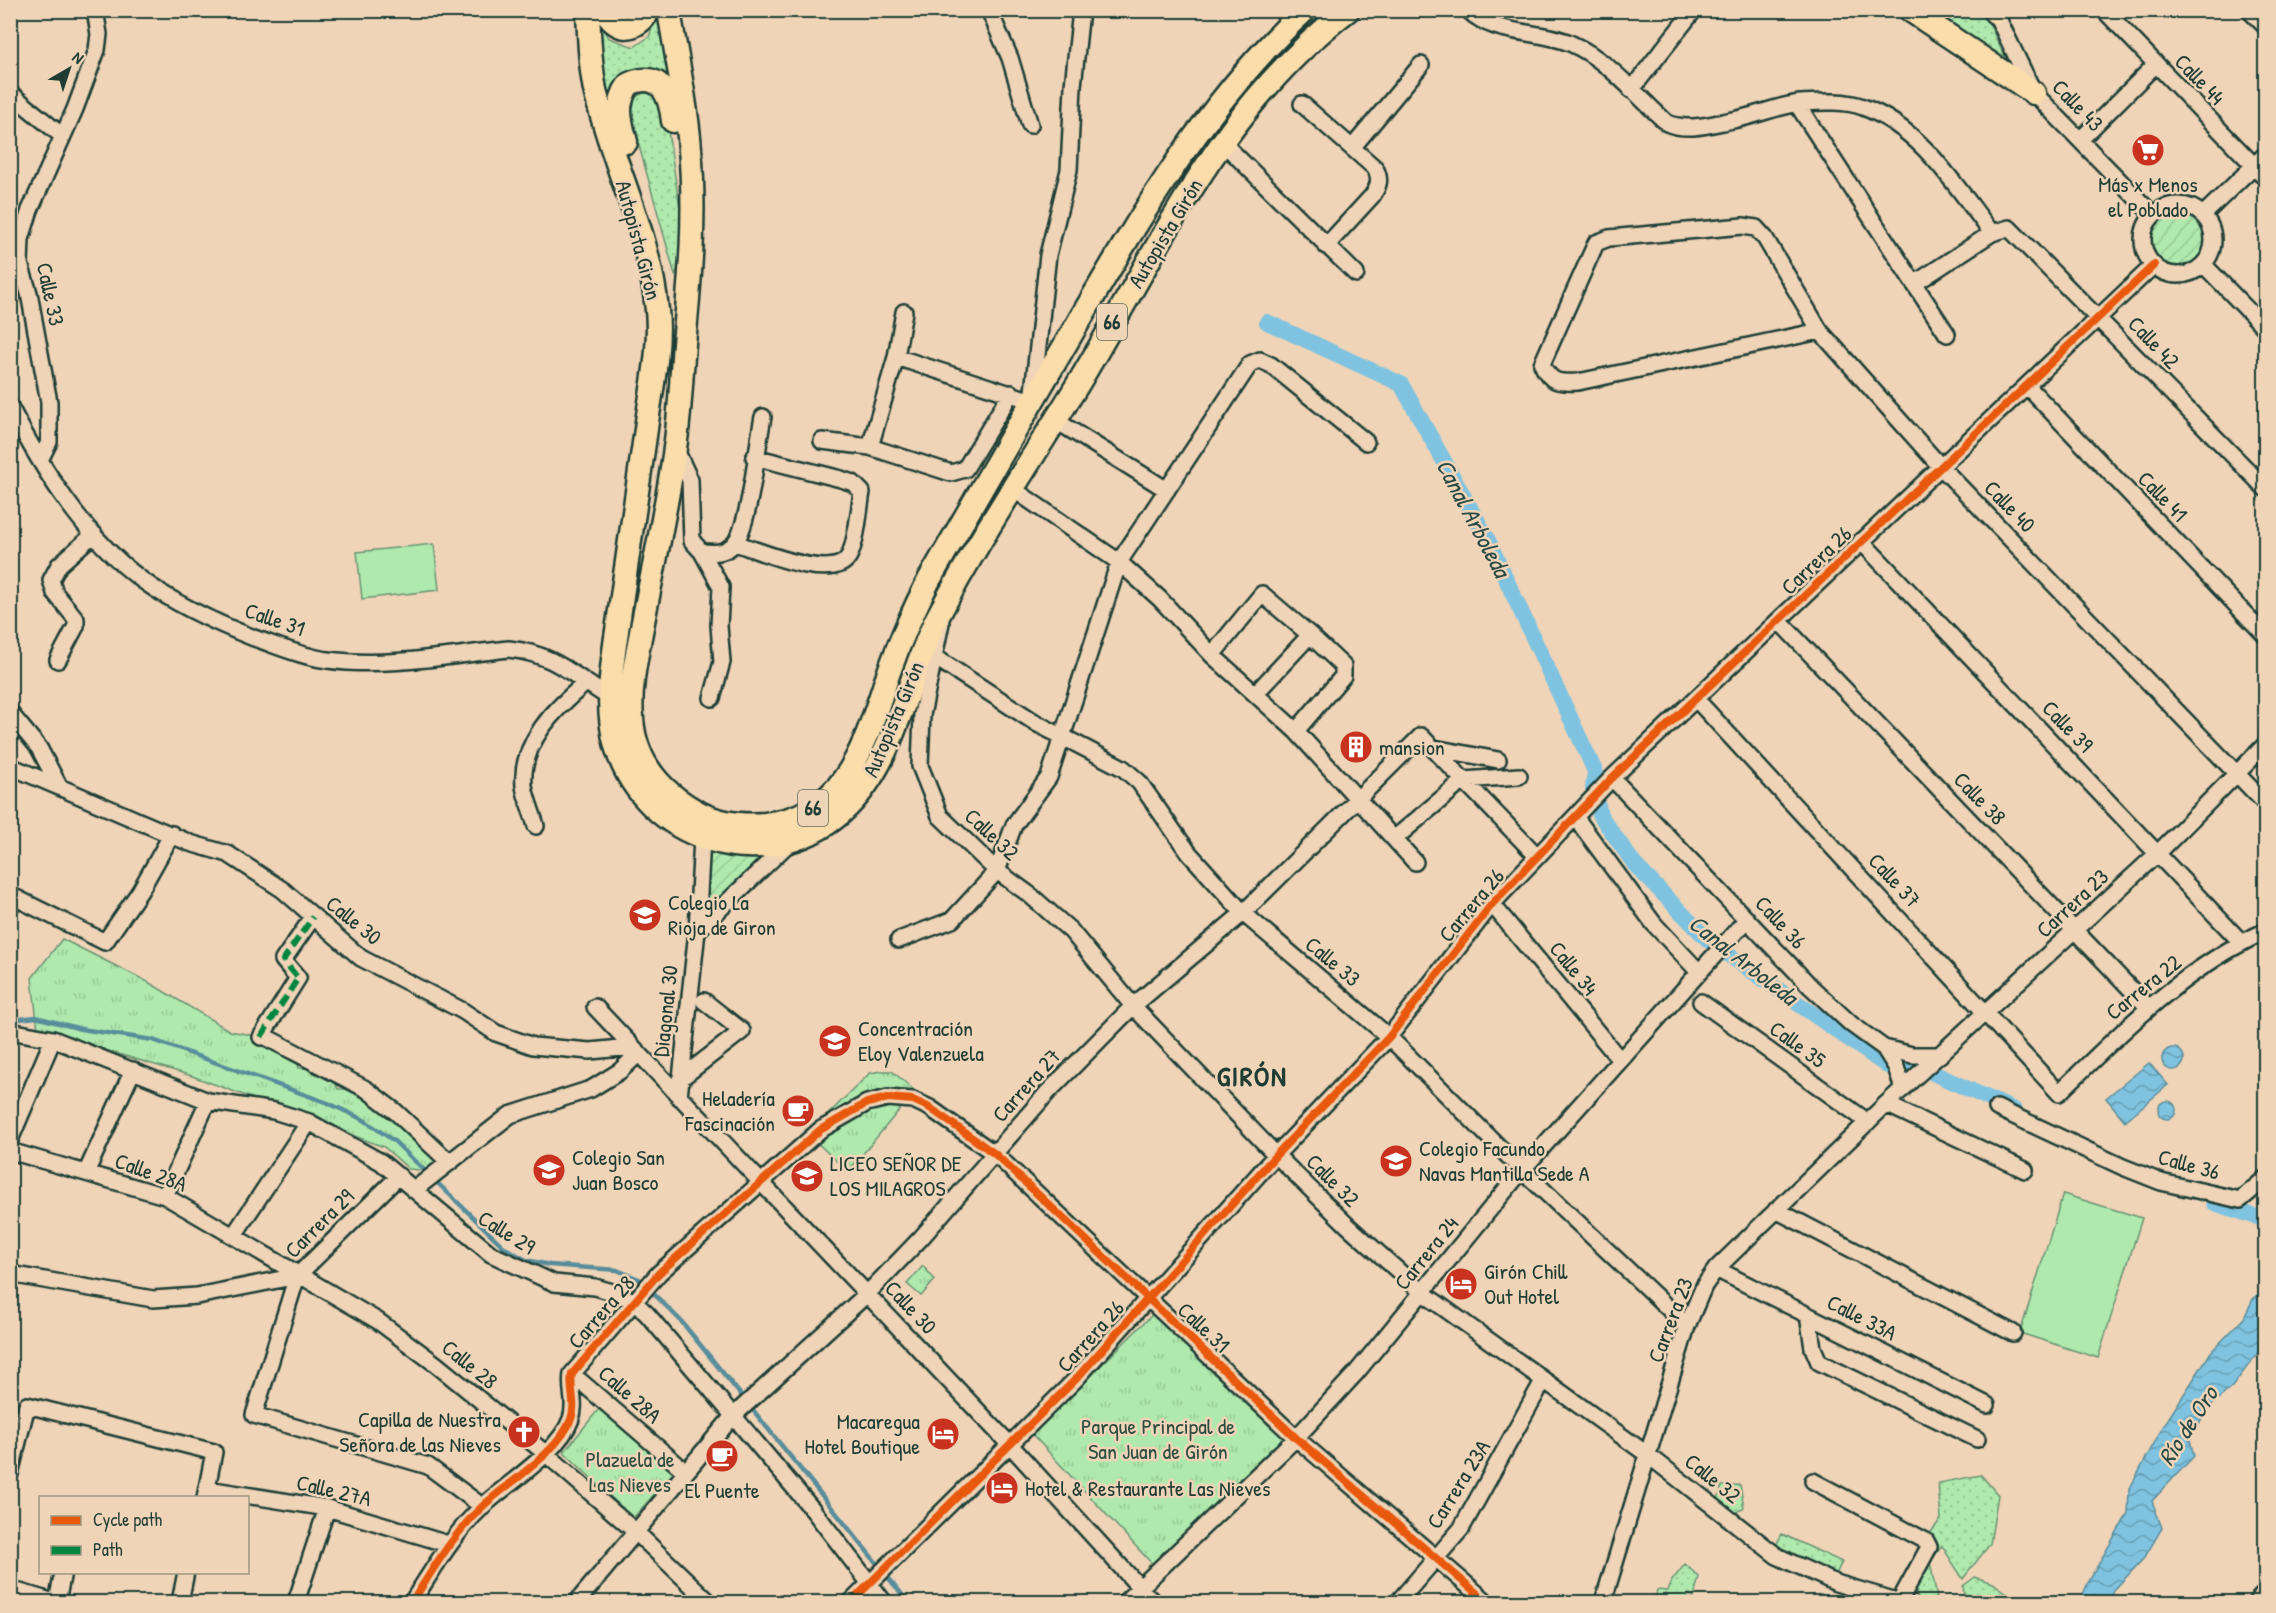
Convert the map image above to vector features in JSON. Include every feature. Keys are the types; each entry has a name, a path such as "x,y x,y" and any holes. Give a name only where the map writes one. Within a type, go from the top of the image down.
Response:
{"highway":[{"name":"Autopista Girón","path":"588,10 589,49 596,92 648,259 658,314 655,364 612,661 610,698 616,747 629,778 646,800 664,816 702,838 724,846 756,846 790,842 816,831 839,815 872,778 920,655 944,606 1175,211 1221,141 1257,94 1298,52 1348,10"},
{"path":"605,10 610,20 627,28 638,24 649,10"},
{"name":"Autopista Girón","path":"669,10 690,148 693,219 675,447 634,671 632,718 635,740 643,761 655,779 674,798 697,812 728,824 778,822 817,806 837,790 853,768 867,738 905,627 1021,397 1174,166 1219,104 1259,55 1305,10"},
{"path":"1910,10 2034,93"},
{"path":"658,314 663,276 619,115 622,95 629,84 639,79 658,83 664,88 671,105 683,194 693,219"}],"street":[{"name":"Calle 33","path":"40,460 49,442 49,402 29,293 20,264 21,239 30,210 61,135 75,109 98,50 99,34 95,10"},
{"path":"989,10 1010,58 1030,125"},
{"path":"822,441 870,447 951,473 965,469 1021,397 1048,255 1069,170 1072,86 1081,10"},
{"path":"1468,10 1479,21 1493,26 1544,34 1572,44 1601,62 1666,123 1678,128 1741,118 1797,104 1834,102 1863,106 1892,122 1928,151 1992,233 1914,284"},
{"path":"1631,90 1694,10"},
{"name":"Calle 44","path":"2104,10 2265,178"},
{"path":"2249,10 2265,27"},
{"name":"Calle 43","path":"1995,11 2034,93 2153,215"},
{"path":"1352,148 1420,65"},
{"path":"2080,140 2155,65"},
{"path":"10,93 61,135"},
{"path":"1797,104 1947,334"},
{"path":"1302,105 1375,168 1380,176 1378,187 1326,246"},
{"path":"1221,141 1356,274"},
{"path":"2203,215 2265,154"},
{"path":"2178,205 2196,209 2203,215 2209,222 2214,239 2209,257 2204,264 2188,274 2179,275 2170,274 2154,265 2148,258 2143,240 2148,222 2153,215 2160,210 2178,205"},
{"name":"Calle 40","path":"1820,331 1578,382 1557,383 1546,375 1542,364 1596,243 1609,238 1743,226 1756,228 1766,238 1820,331 1940,466 2265,804"},
{"name":"Calle 42","path":"1992,233 2009,228 2099,317 2265,489"},
{"path":"2204,264 2265,329"},
{"name":"Carrera 26","path":"851,1602 873,1578 1011,1446 1075,1380 1276,1155 1389,1037 1492,904 1612,778 2154,265"},
{"path":"870,447 896,357 904,312"},
{"path":"896,357 1021,397"},
{"path":"899,940 952,920 997,871 1014,825 1049,777 1119,562 1211,426 1245,371 1255,360 1271,365 1366,442"},
{"name":"Calle 41","path":"2027,386 2265,636"},
{"name":"Calle 31","path":"10,407 40,460 94,534 140,579 170,598 240,632 282,648 327,660 366,662 509,650 530,651 549,657 610,698"},
{"path":"702,552 719,553 735,543 746,518 754,457 763,417"},
{"path":"1054,420 1167,490"},
{"path":"675,447 690,480 692,541 702,552 721,587 718,626 722,662 712,698"},
{"path":"735,543 792,562 824,568 838,567 849,557 862,492 853,483 841,479 754,457"},
{"path":"1013,489 1119,562 1160,599 1212,655 1296,731 1415,862"},
{"path":"58,660 76,626 76,619 55,593 51,580 59,565 94,534"},
{"name":"Calle 39","path":"1861,541 2241,942"},
{"path":"1212,655 1262,594 1310,634 1343,666 1343,676 1296,731"},
{"name":"Calle 32","path":"944,606 936,658 922,715 921,766 940,816 997,871 1030,895 1071,931 1133,1006 1276,1155 1347,1225 1423,1293 1648,1455 1777,1556 1836,1583 1900,1602"},
{"name":"Calle 38","path":"1779,621 2148,1007"},
{"path":"1256,693 1310,634"},
{"name":"Calle 33","path":"936,658 1036,723 1123,768 1139,782 1189,853 1243,913 1389,1037 1522,1170 1687,1326"},
{"path":"536,826 524,786 529,755 542,725 567,698 586,683"},
{"name":"Calle 37","path":"1696,699 2059,1092"},
{"path":"10,713 39,748 59,786"},
{"name":"Carrera 27","path":"577,1602 737,1412 868,1293 921,1238 1048,1092 1133,1006 1243,913 1421,736 1434,748"},
{"name":"Carrera 23","path":"1603,1602 1687,1326 1704,1286 1716,1269 1886,1104 2158,853 2265,744"},
{"path":"1434,748 1498,760"},
{"path":"1434,748 1537,856"},
{"name":"Calle 30","path":"10,766 190,843 228,854 283,890 361,958 463,1011 496,1033 532,1046 590,1051 635,1051"},
{"path":"1394,839 1464,780 1519,776"},
{"name":"Calle 36","path":"1612,778 1745,921 1834,1009 1884,1048 1912,1055 1940,1055"},
{"path":"1576,818 1654,924 1700,971"},
{"path":"10,895 105,942 140,891 172,834"},
{"name":"Diagonal 30","path":"679,1096 697,931 702,838"},
{"path":"697,931 790,842"},
{"name":"Calle 34","path":"1492,904 1620,1060"},
{"path":"313,917 283,960 298,978 261,1036 366,1089 396,1112 447,1164"},
{"name":"Carrera 24","path":"1125,1602 1296,1438 1423,1293 1522,1170 1745,921"},
{"name":"Carrera 22","path":"2059,1092 2148,1007 2241,942 2265,931"},
{"path":"681,1079 742,1031 704,1002"},
{"name":"Calle 35","path":"1701,1002 1868,1122"},
{"name":"Calle 30","path":"595,1007 868,1293 1152,1602"},
{"name":"Calle 29","path":"10,1031 53,1039 208,1101 274,1111 309,1122 359,1147 399,1176 419,1185 491,1254 521,1270 554,1283 637,1297 647,1314 737,1412 819,1518 873,1578 884,1602"},
{"path":"10,1140 53,1039"},
{"path":"1884,1048 1896,1067 1903,1089"},
{"path":"419,1185 510,1115 591,1089 620,1071 635,1051"},
{"path":"86,1173 133,1070"},
{"name":"Calle 31","path":"888,1098 921,1103 995,1154 1296,1438 1487,1602"},
{"name":"Carrera 28","path":"412,1602 448,1544 483,1507 558,1439 571,1419 575,1406 570,1384 572,1374 659,1273 820,1130 845,1113 867,1103 888,1098"},
{"path":"165,1196 208,1101"},
{"path":"1886,1104 2025,1170"},
{"name":"Calle 36","path":"1997,1108 2122,1167 2161,1182 2240,1200 2265,1178"},
{"path":"234,1235 309,1122"},
{"name":"Calle 28A","path":"10,1151 165,1196 234,1235 297,1276"},
{"name":"Carrera 29","path":"399,1176 297,1276 254,1415 428,1466 483,1507"},
{"path":"1776,1210 2013,1333"},
{"name":"Calle 33A","path":"1716,1269 1987,1405"},
{"path":"10,1274 153,1299 197,1296 297,1276"},
{"name":"Calle 28","path":"297,1276 378,1322 437,1365 545,1453 637,1533 709,1602"},
{"path":"1808,1315 1813,1348 1819,1362 1977,1439"},
{"name":"Calle 28A","path":"572,1374 686,1472"},
{"name":"Carrera 23A","path":"1398,1602 1461,1529 1543,1381"},
{"path":"10,1474 27,1405 214,1452 206,1493"},
{"path":"1814,1481 1926,1541 1929,1547 1900,1602"},
{"name":"Calle 27A","path":"206,1493 230,1496"},
{"name":"Calle 27A","path":"249,1498 327,1508 448,1544"},
{"path":"296,1602 327,1508"},
{"path":"10,1589 55,1602 62,1574"},
{"path":"180,1602 186,1574"}],"green space":[{"path":"658,11 673,84 662,73 651,69 625,75 610,111 601,68 595,12 609,38 634,47 649,37"},
{"path":"1922,11 1983,11 2010,68"},
{"path":"650,90 663,99 686,248 675,275 631,117 635,97"},
{"path":"2180,211 2195,216 2203,224 2208,239 2203,254 2195,262 2180,267 2165,262 2157,254 2152,239 2157,224 2165,216"},
{"path":"434,544 439,590 362,599 357,552"},
{"path":"710,852 731,858 768,854 705,915"},
{"path":"62,939 148,982 230,1031 261,1037 296,1057 299,1068 321,1069 326,1078 333,1075 338,1089 357,1089 368,1094 364,1098 370,1103 386,1106 440,1160 430,1171 409,1169 384,1147 192,1076 38,1030 32,978"},
{"path":"892,1071 915,1091 848,1172 808,1134 870,1073"},
{"path":"2063,1194 2142,1218 2098,1358 2020,1333"},
{"path":"923,1266 935,1280 921,1296 907,1284"},
{"name":"Parque Principal de San Juan de Girón","path":"1156,1311 1291,1437 1155,1567 1032,1434"},
{"name":"Plazuela de Las Nieves","path":"602,1405 676,1470 633,1518 564,1452"},
{"path":"1981,1475 1998,1495 1990,1544 1963,1579 1942,1546 1930,1562 1937,1598 1920,1602 1905,1573 1919,1548 1941,1519 1938,1483"},
{"path":"1740,1485 1744,1507 1733,1515 1718,1500 1722,1486"},
{"path":"1782,1534 1842,1562 1835,1576 1775,1547"},
{"path":"1685,1564 1699,1577 1694,1597 1689,1595 1685,1602 1661,1602 1655,1599 1657,1590 1667,1591"},
{"path":"1975,1577 1993,1583 2015,1599 2015,1602 1965,1602 1963,1586"}],"water":[{"path":"2173,1048 2181,1051 2184,1059 2181,1067 2173,1070 2165,1067 2162,1059 2165,1051"},
{"path":"2149,1063 2168,1085 2125,1121 2106,1098"},
{"path":"2163,1101 2171,1101 2176,1106 2174,1117 2163,1119 2158,1114 2158,1106"},
{"name":"Río de Oro","path":"2265,1290 2265,1343 2232,1387 2207,1409 2190,1440 2194,1456 2152,1501 2162,1528 2145,1557 2115,1589 2109,1602 2080,1602 2089,1580 2128,1513 2129,1490 2163,1427 2211,1352 2244,1318 2253,1299"}],"waterway":[{"name":"Canal Arboleda","path":"1267,322 1401,384 1487,538 1595,771 1593,789"},
{"name":"Canal Arboleda","path":"1598,806 1600,815 1635,865 1709,941 1887,1066"},
{"path":"10,1020 36,1017 81,1029 153,1040 328,1103 364,1120 394,1141 505,1248 526,1260 550,1265 617,1270 639,1279 681,1321 908,1602"},
{"name":"Canal Arboleda","path":"1905,1066 1918,1066"},
{"name":"Canal Arboleda","path":"1933,1073 2014,1110"},
{"name":"Canal Arboleda","path":"2214,1203 2266,1220"}],"marked path":[{"path":"261,1037 298,978 283,960 313,917"}],"cycle path":[{"path":"851,1602 1075,1380 1276,1155 1389,1037 1492,904 1612,778 2154,265"},
{"path":"412,1602 462,1528 483,1506 545,1455 556,1443 565,1431 573,1413 572,1374 659,1273 820,1130 867,1103 888,1098 913,1100 930,1108 995,1154 1296,1438 1487,1602"}],"place":[{"name":"Más x Menos el Poblado","path":"2148,150"},
{"name":"mansion","path":"1356,747"},
{"name":"Colegio La Rioja de Giron","path":"645,915"},
{"name":"Concentración Eloy Valenzuela","path":"835,1041"},
{"name":"Heladería Fascinación","path":"798,1111"},
{"name":"Colegio Facundo Navas Mantilla Sede A","path":"1396,1161"},
{"name":"Colegio San Juan Bosco","path":"549,1170"},
{"name":"LICEO SEÑOR DE LOS MILAGROS","path":"807,1176"},
{"name":"Girón Chill Out Hotel","path":"1461,1284"},
{"name":"Capilla de Nuestra Señora de las Nieves","path":"524,1432"},
{"name":"Macaregua Hotel Boutique","path":"943,1434"},
{"name":"El Puente","path":"722,1456"},
{"name":"Hotel & Restaurante Las Nieves","path":"1002,1488"}],"district":[{"name":"GIRÓN","path":"1252,1076"}]}
